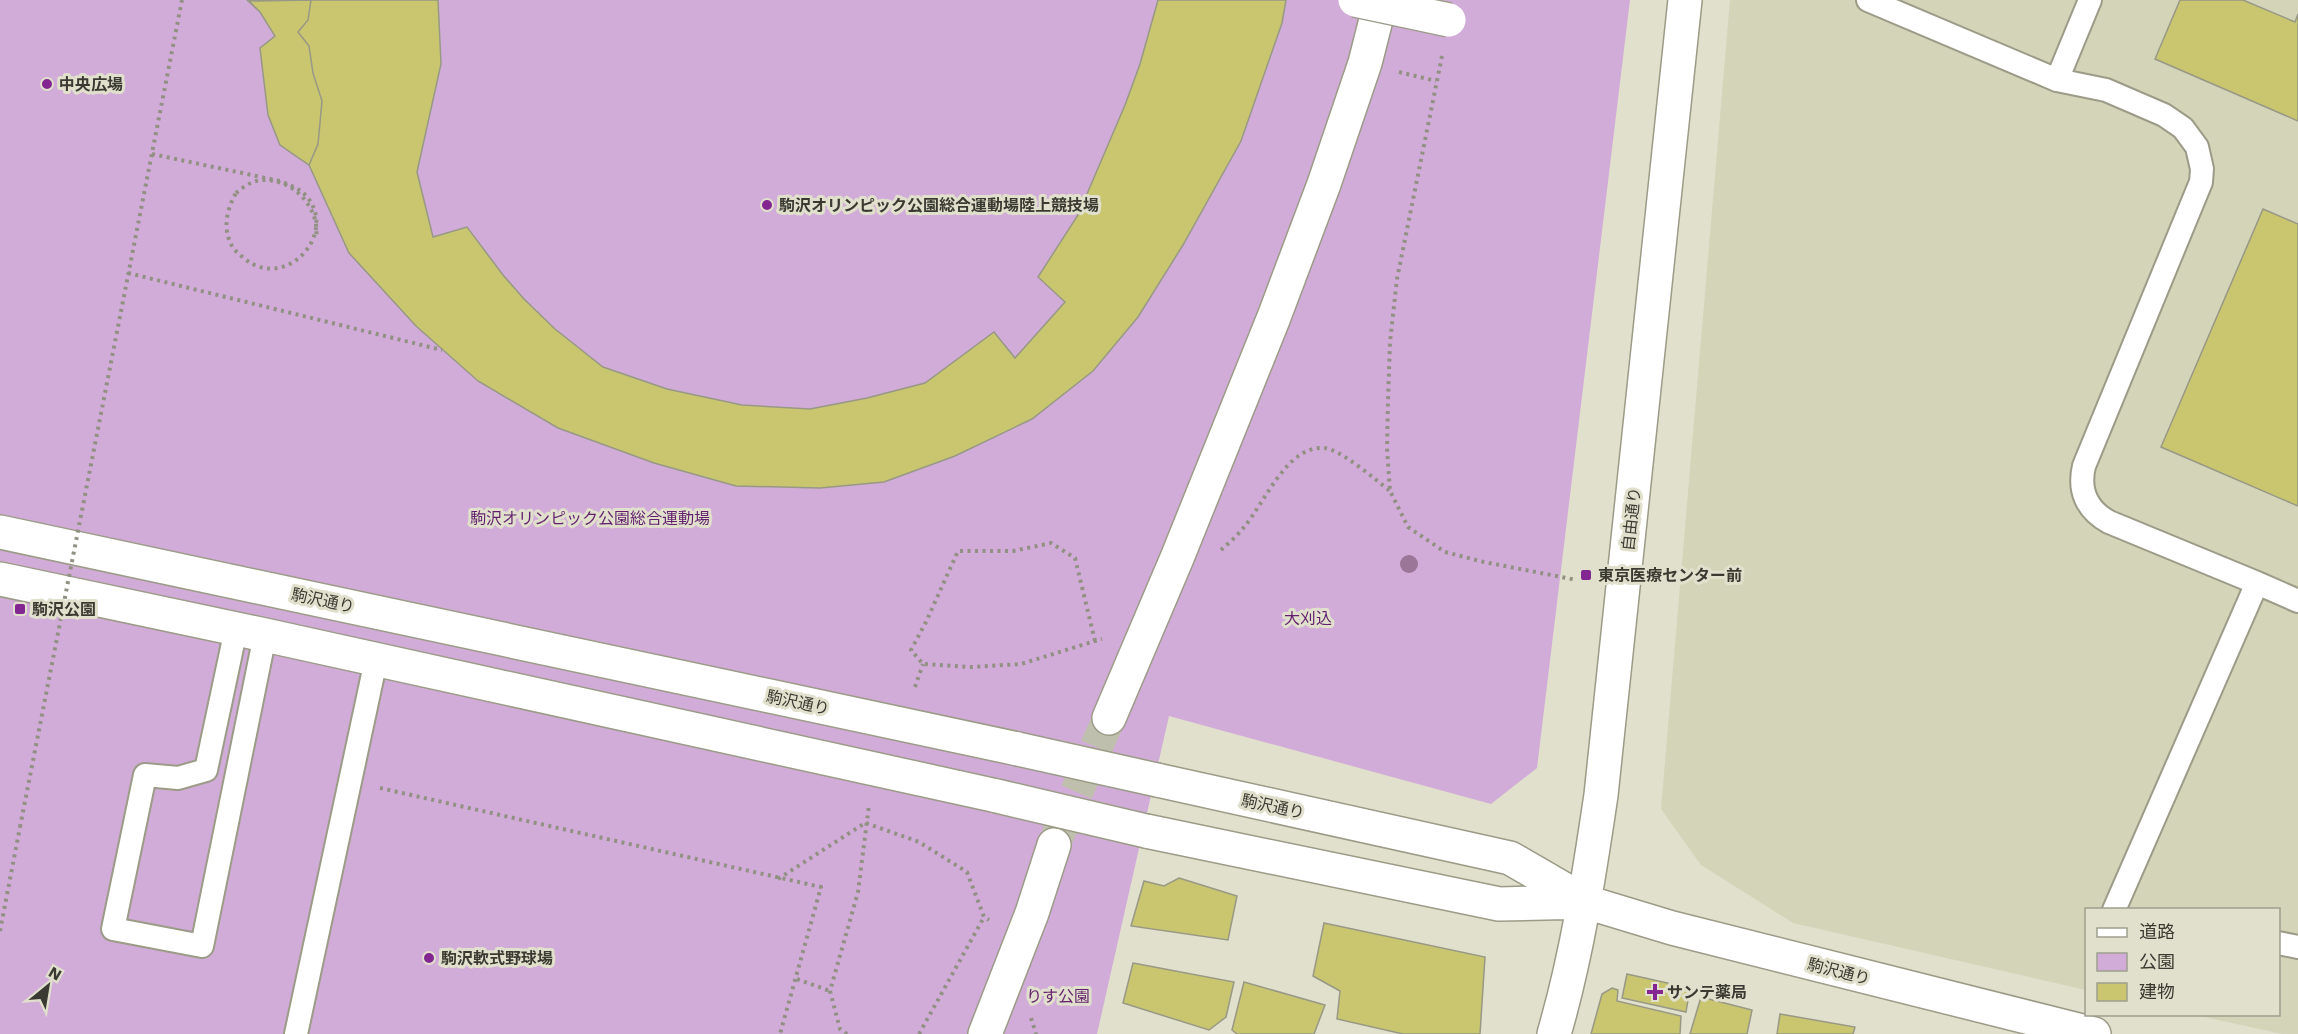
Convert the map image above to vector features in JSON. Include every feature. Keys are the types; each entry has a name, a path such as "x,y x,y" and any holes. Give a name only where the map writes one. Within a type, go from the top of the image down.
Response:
{"main road":[{"path":"1355,0 1449,20"},
{"path":"1109,718 1178,558 1270,327 1324,184 1365,63 1381,0"},
{"name":"自由通り","path":"1554,1034 1570,980 1586,902 1601,795 1685,0"},
{"name":"駒沢通り","path":"0,532 1018,749 1510,858 1586,902 1672,928 2090,1027"},
{"name":"駒沢通り","path":"0,579 997,796 1146,831 1499,904 1586,902"},
{"path":"985,1034 1032,913 1054,844"}],"lane":[{"path":"1868,0 2057,80 2106,90 2174,121 2191,137 2197,147 2202,169 2197,194 2084,466 2081,483 2085,500 2096,513 2109,522 2298,601"},
{"path":"2057,80 2090,0"},
{"path":"2114,908 2257,584"},
{"path":"250,632 202,946 113,929 145,775 178,778 206,771 250,632"},
{"path":"296,1034 376,660"},
{"path":"2280,943 2298,947"}],"path":[{"path":"0,932 182,0"},
{"path":"1449,20 1397,279 1390,342 1388,401 1387,448 1390,491 1408,527 1445,552 1577,580"},
{"path":"152,154 280,181 294,187 307,198 316,217 316,230 303,255 289,266 259,267 233,248 226,230 228,207 236,193 256,181 281,183 295,190 307,201 313,214 317,226 316,238"},
{"path":"129,273 442,350"},
{"path":"1178,558 1218,554 1245,527 1288,463 1308,451 1323,448 1336,452 1390,491"},
{"path":"1051,543 1075,558 1095,641 1021,664 971,667 923,664 911,650 958,551 1013,551 1051,543"},
{"path":"915,687 923,664"},
{"path":"350,781 821,887 780,1034"},
{"path":"778,879 866,823"},
{"path":"848,1034 840,1029 830,992 858,892 866,823"},
{"path":"866,823 919,842 966,872 984,917 919,1034"},
{"path":"797,979 830,992"}],"shaded area":[{"path":"1730,0 2298,0 2298,1034 2282,1034 2201,1016 2280,1016 2280,908 2085,908 2085,990 1793,923 1701,865 1661,809"}],"green space":[{"name":"駒沢オリンピック公園総合運動場","path":"0,0 1630,0 1537,768 1491,804 1169,716 1097,1034 0,1034"}],"building":[{"path":"248,0 438,0 441,64 417,172 433,237 467,227 524,299 555,329 603,367 667,389 742,405 810,409 867,398 925,383 994,332 1015,358 1065,302 1038,277 1078,215 1125,105 1140,64 1158,0 1286,0 1282,23 1241,141 1183,245 1138,317 1093,371 1032,419 955,456 884,482 820,488 736,486 654,463 558,428 478,381 416,326 349,253 309,165 280,145 268,115 260,48 275,36 260,12"},
{"path":"311,0 308,20 298,32 309,46 313,73 322,101 318,144 309,165 280,145 268,115 260,48 275,36 260,12 248,1"},
{"path":"2180,0 2243,0 2295,22 2298,14 2298,121 2155,59"},
{"path":"2263,209 2298,224 2298,506 2161,447"},
{"path":"1179,878 1237,896 1228,940 1131,926 1144,881 1164,886"},
{"path":"1324,923 1485,957 1480,1034 1403,1034 1337,1019 1340,991 1313,976"},
{"path":"1133,963 1234,982 1226,1017 1209,1030 1123,1003"},
{"path":"1627,974 1690,988 1686,1012 1622,998"},
{"path":"1244,982 1325,1005 1314,1034 1237,1034 1232,1030"},
{"path":"1612,988 1618,990 1617,1001 1681,1016 1680,1034 1591,1034 1602,994"},
{"path":"1701,997 1752,1010 1747,1034 1690,1034"},
{"path":"1780,1014 1855,1027 1853,1034 1777,1034"}],"tunnel":[{"path":"1057,837 1109,718"}],"place":[{"name":"中央広場","path":"47,84"},
{"name":"駒沢オリンピック公園総合運動場陸上競技場","path":"767,205"},
{"name":"東京医療センター前","path":"1586,575"},
{"name":"駒沢公園","path":"20,609"},
{"name":"駒沢軟式野球場","path":"429,958"},
{"name":"サンテ薬局","path":"1655,992"}],"park label":[{"name":"大刈込","path":"1308,618"},
{"name":"りす公園","path":"1058,996"}]}
